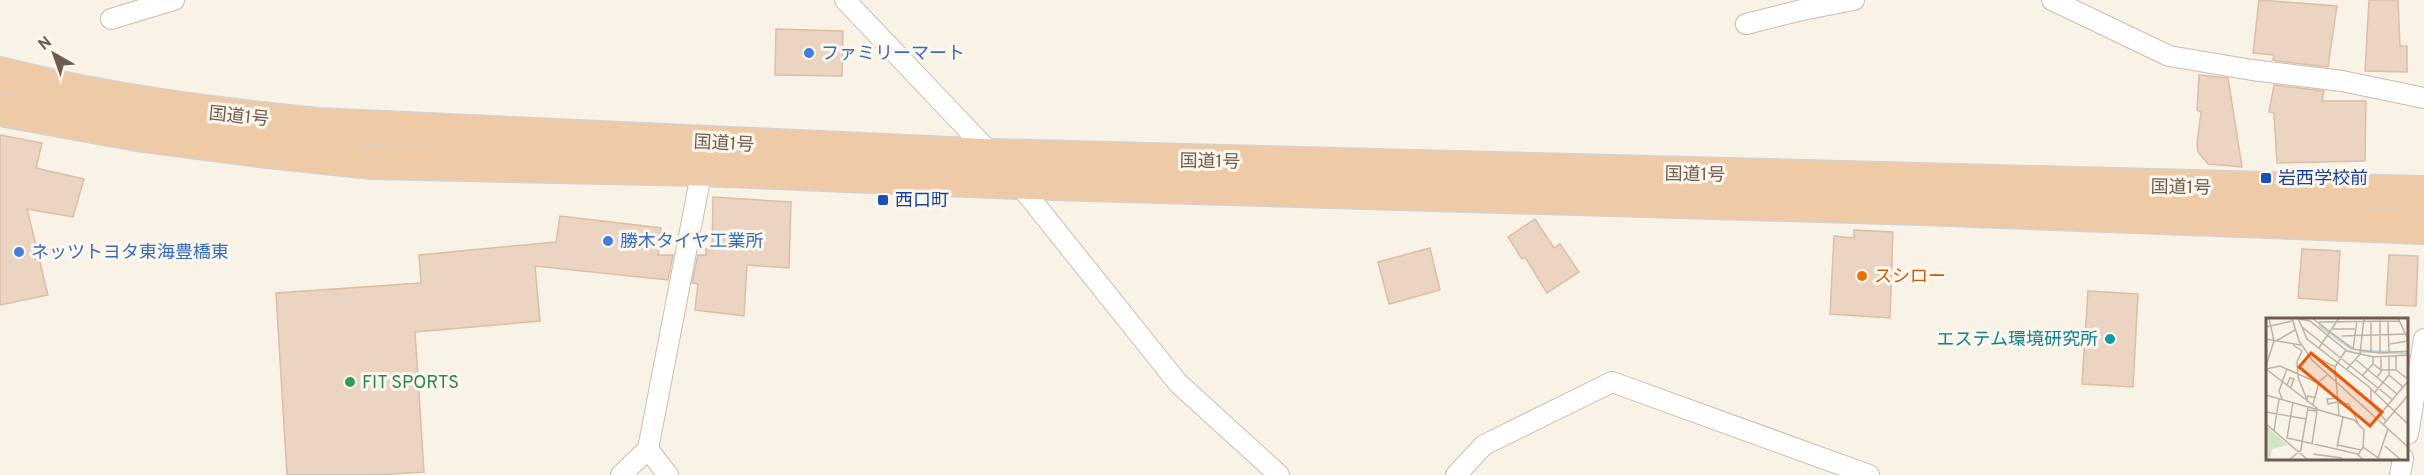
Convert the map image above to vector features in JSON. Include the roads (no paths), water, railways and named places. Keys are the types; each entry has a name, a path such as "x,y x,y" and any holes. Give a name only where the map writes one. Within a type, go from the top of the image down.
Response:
{"highway":[{"name":"国道1号","path":"0,74 50,87 218,115 318,125 993,156 2424,193"},
{"name":"国道1号","path":"0,109 143,135 372,162 702,169 1017,182 1922,208 2424,226"}],"street":[{"path":"111,20 174,0"},
{"path":"844,0 1017,182 1178,383 1270,472"},
{"path":"1746,24 1801,5 1854,0"},
{"path":"2052,0 2169,56 2252,70 2342,81 2424,98"},
{"path":"621,475 648,449 702,169"},
{"path":"2409,428 2424,339"},
{"path":"1456,475 1484,445 1612,382 1869,475"},
{"path":"648,449 668,475"},
{"path":"2400,475 2403,460"}],"place":[{"name":"ファミリーマート","path":"809,53"},
{"name":"岩西学校前","path":"2266,178"},
{"name":"西口町","path":"883,200"},
{"name":"勝木タイヤ工業所","path":"608,241"},
{"name":"ネッツトヨタ東海豊橋東","path":"19,252"},
{"name":"スシロー","path":"1862,276"},
{"name":"エステム環境研究所","path":"2110,339"},
{"name":"FIT SPORTS","path":"350,382"}]}
